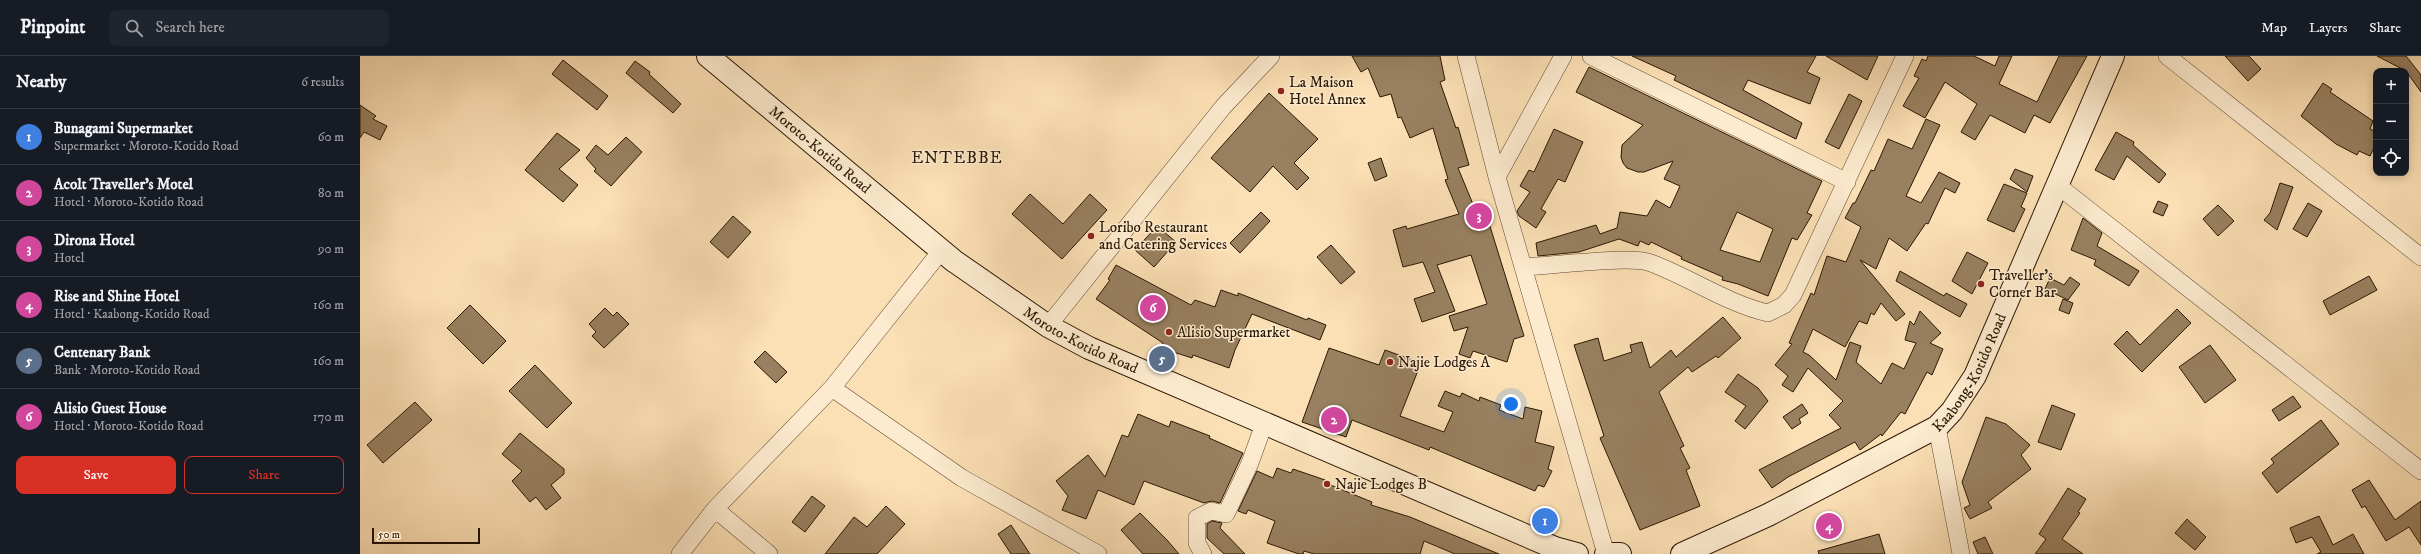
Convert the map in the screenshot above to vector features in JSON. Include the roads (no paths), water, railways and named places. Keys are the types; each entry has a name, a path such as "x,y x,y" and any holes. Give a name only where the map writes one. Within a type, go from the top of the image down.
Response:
{"main road":[{"name":"Moroto-Kotido Road","path":"708,56 941,251 1048,326 1089,348 1558,551 1577,554"},
{"name":"Kaabong-Kotido Road","path":"1682,554 1768,515 1937,427 1952,410 1975,376 2113,56"},
{"path":"1606,554 1620,554"}],"street":[{"path":"1048,326 1224,107 1271,56"},
{"path":"1466,56 1523,268 1606,554"},
{"path":"1498,177 1563,56"},
{"path":"1591,56 1847,182"},
{"path":"1523,268 1628,261 1649,262 1744,307 1768,314 1784,305 1793,295 1906,56"},
{"path":"2167,56 2421,257"},
{"path":"2057,185 2421,471"},
{"path":"680,554 715,509 832,388 941,251"},
{"path":"832,388 962,478 1098,554"},
{"path":"1203,554 1197,543 1197,518 1211,511 1226,514 1250,463 1264,424"},
{"path":"1937,427 1961,554"},
{"path":"715,509 769,554"}],"place":[{"name":"La Maison Hotel Annex","path":"1281,91"},
{"name":"Dirona Hotel","path":"1479,216"},
{"name":"Loribo Restaurant and Catering Services","path":"1091,236"},
{"name":"Traveller's Corner Bar","path":"1981,284"},
{"name":"Alisio Guest House","path":"1153,308"},
{"name":"Alisio Supermarket","path":"1169,332"},
{"name":"Centenary Bank","path":"1162,359"},
{"name":"Najie Lodges A","path":"1390,362"},
{"name":"Acolt Traveller's Motel","path":"1334,420"},
{"name":"Najie Lodges B","path":"1327,484"},
{"name":"Bunagami Supermarket","path":"1545,521"},
{"name":"Rise and Shine Hotel","path":"1829,526"}],"district":[{"name":"ENTEBBE","path":"957,157"}]}
